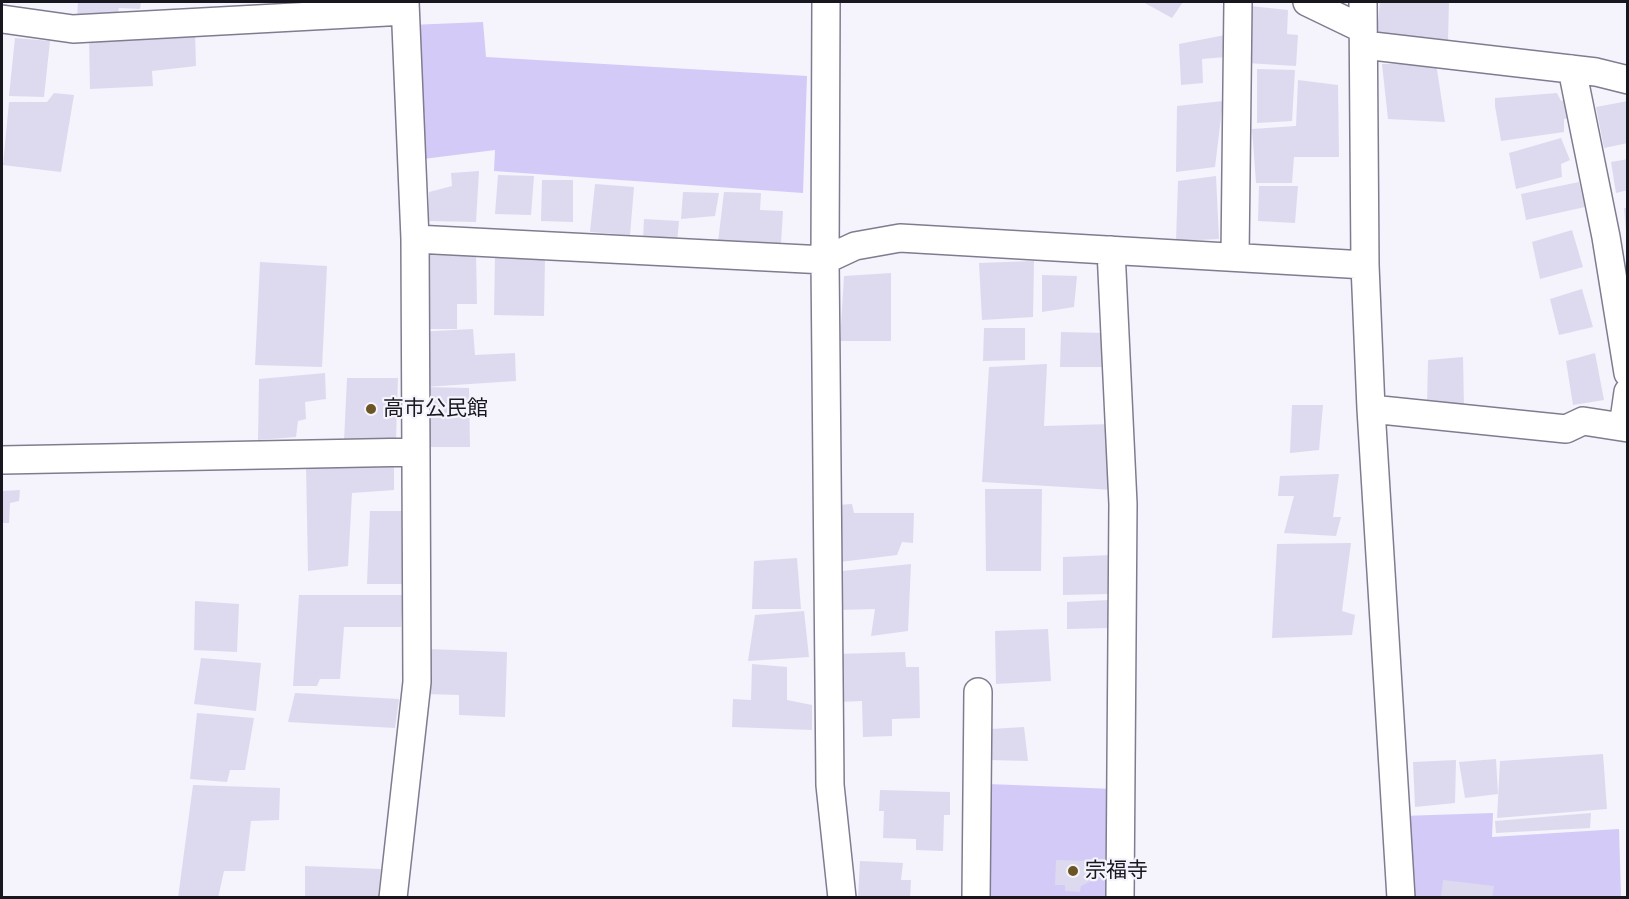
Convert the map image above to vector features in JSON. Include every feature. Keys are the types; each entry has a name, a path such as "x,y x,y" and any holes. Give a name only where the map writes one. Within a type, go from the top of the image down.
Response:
{"street":[{"path":"826,2 825,260 830,785 842,897"},
{"path":"1235,257 1238,2"},
{"path":"1307,2 1364,37 1596,72 1628,80"},
{"path":"1363,2 1365,265 1371,409 1401,897"},
{"path":"2,19 72,29 248,10 405,6 415,239 417,682 393,897"},
{"path":"1572,69 1606,237 1628,373"},
{"path":"415,239 825,260 855,246 900,238 1365,265"},
{"path":"1111,250 1123,504 1120,897"},
{"path":"1371,409 1566,429 1583,421 1625,428 1628,393"},
{"path":"2,460 416,452"},
{"path":"976,897 978,692"}],"shaded area":[{"path":"483,22 486,57 807,76 803,193 494,171 495,150 415,160 410,25"},
{"path":"988,784 1114,789 1112,897 990,897"},
{"path":"1493,813 1492,837 1619,829 1621,897 1407,897 1402,816"}],"building":[{"path":"78,2 141,2 140,9 119,8 116,19 77,18"},
{"path":"1143,2 1183,2 1172,18"},
{"path":"1380,2 1449,2 1448,40 1377,32"},
{"path":"1251,6 1288,10 1287,34 1298,35 1296,66 1246,63"},
{"path":"195,32 196,66 152,71 153,86 90,89 89,38"},
{"path":"1225,35 1226,57 1202,59 1203,83 1181,85 1179,44"},
{"path":"15,38 50,41 44,97 9,96"},
{"path":"1436,63 1445,122 1388,119 1382,64"},
{"path":"1257,69 1295,70 1292,121 1257,123"},
{"path":"1298,80 1338,85 1339,157 1294,157 1292,183 1256,183 1252,129 1296,126"},
{"path":"54,93 74,95 61,172 3,165 9,102 47,102"},
{"path":"1557,93 1561,101 1568,98 1572,118 1564,119 1564,132 1501,141 1495,98"},
{"path":"1223,101 1215,167 1176,172 1177,106"},
{"path":"1628,101 1628,143 1604,148 1596,107"},
{"path":"1561,138 1570,160 1561,164 1562,177 1516,189 1509,153"},
{"path":"1628,159 1628,190 1616,193 1611,162"},
{"path":"479,171 476,222 428,221 429,192 452,186 451,173"},
{"path":"498,175 534,176 531,215 495,214"},
{"path":"1216,176 1219,239 1176,241 1178,181"},
{"path":"542,180 573,180 573,222 541,221"},
{"path":"1579,182 1585,207 1526,220 1521,194"},
{"path":"595,184 634,187 630,235 590,232"},
{"path":"1259,186 1298,186 1295,223 1258,221"},
{"path":"683,192 719,193 715,216 681,219"},
{"path":"724,192 761,193 760,210 783,211 781,243 718,242"},
{"path":"1624,208 1628,208 1628,230 1626,230"},
{"path":"644,219 679,221 677,243 643,240"},
{"path":"1572,230 1583,267 1540,279 1532,242"},
{"path":"476,252 477,304 457,304 457,329 425,329 423,253"},
{"path":"495,257 545,258 544,316 494,315"},
{"path":"1034,261 1033,317 982,320 979,263"},
{"path":"260,262 327,266 322,367 255,365"},
{"path":"891,273 891,341 840,341 844,276"},
{"path":"1042,275 1077,276 1074,307 1042,312"},
{"path":"1582,289 1593,327 1559,335 1550,299"},
{"path":"984,328 1025,328 1025,360 983,361"},
{"path":"473,329 475,355 515,353 516,381 424,387 469,388 470,447 422,447 415,332"},
{"path":"1061,332 1104,333 1105,367 1060,367"},
{"path":"1595,353 1604,400 1573,405 1566,361"},
{"path":"1463,357 1464,408 1427,407 1428,360"},
{"path":"1047,364 1044,426 1111,424 1113,490 982,482 989,367"},
{"path":"325,373 326,399 305,402 306,419 298,421 296,437 258,440 259,379"},
{"name":"高市公民館","path":"347,378 398,378 396,439 344,441"},
{"path":"1292,405 1323,405 1319,450 1290,453"},
{"path":"394,462 394,490 352,493 348,566 308,571 306,465"},
{"path":"1339,474 1333,517 1341,517 1336,536 1284,533 1294,496 1278,496 1280,476"},
{"path":"985,489 1042,489 1041,571 986,571"},
{"path":"20,490 19,501 10,503 9,523 2,523 2,491"},
{"path":"852,504 854,513 914,513 913,543 902,542 897,555 840,562 838,505"},
{"path":"370,511 402,511 403,584 367,584"},
{"path":"1351,543 1342,611 1355,615 1352,635 1272,638 1277,544"},
{"path":"1112,555 1111,594 1063,595 1063,557"},
{"path":"797,558 801,609 752,609 754,561"},
{"path":"911,564 908,631 871,636 875,609 838,610 842,571"},
{"path":"299,595 403,595 401,627 344,627 340,679 320,679 317,686 293,686"},
{"path":"1109,600 1109,628 1067,629 1067,602"},
{"path":"195,601 239,604 237,652 194,650"},
{"path":"804,611 809,657 748,661 755,615"},
{"path":"1048,629 1051,681 996,684 995,631"},
{"path":"428,649 507,652 505,717 459,715 459,695 426,694"},
{"path":"905,652 906,667 919,667 920,718 892,719 892,736 863,737 862,701 839,702 838,654"},
{"path":"201,658 261,663 256,711 194,704"},
{"path":"752,664 787,667 787,700 812,705 812,730 732,727 733,699 751,700"},
{"path":"295,693 399,699 395,728 288,722"},
{"path":"197,713 254,718 245,770 230,770 227,782 190,779"},
{"path":"1024,727 1028,761 989,760 991,729"},
{"path":"1603,754 1607,809 1497,818 1500,761"},
{"path":"1496,759 1498,794 1465,798 1459,762"},
{"path":"1456,760 1455,803 1415,807 1413,762"},
{"path":"193,785 280,788 279,820 251,821 245,871 224,871 218,898 178,898"},
{"path":"880,790 950,792 950,815 944,815 943,851 916,850 916,839 883,838 884,811 879,811"},
{"path":"1591,813 1590,828 1496,833 1495,821"},
{"name":"宗福寺","path":"1056,860 1092,861 1091,881 1081,886 1080,892 1065,891 1065,885 1055,885"},
{"path":"860,861 903,863 901,880 911,880 910,898 858,898"},
{"path":"305,866 381,869 378,898 305,898"},
{"path":"1443,880 1494,886 1492,898 1441,898"}],"place":[{"name":"高市公民館","path":"371,409"},
{"name":"宗福寺","path":"1073,871"}]}
